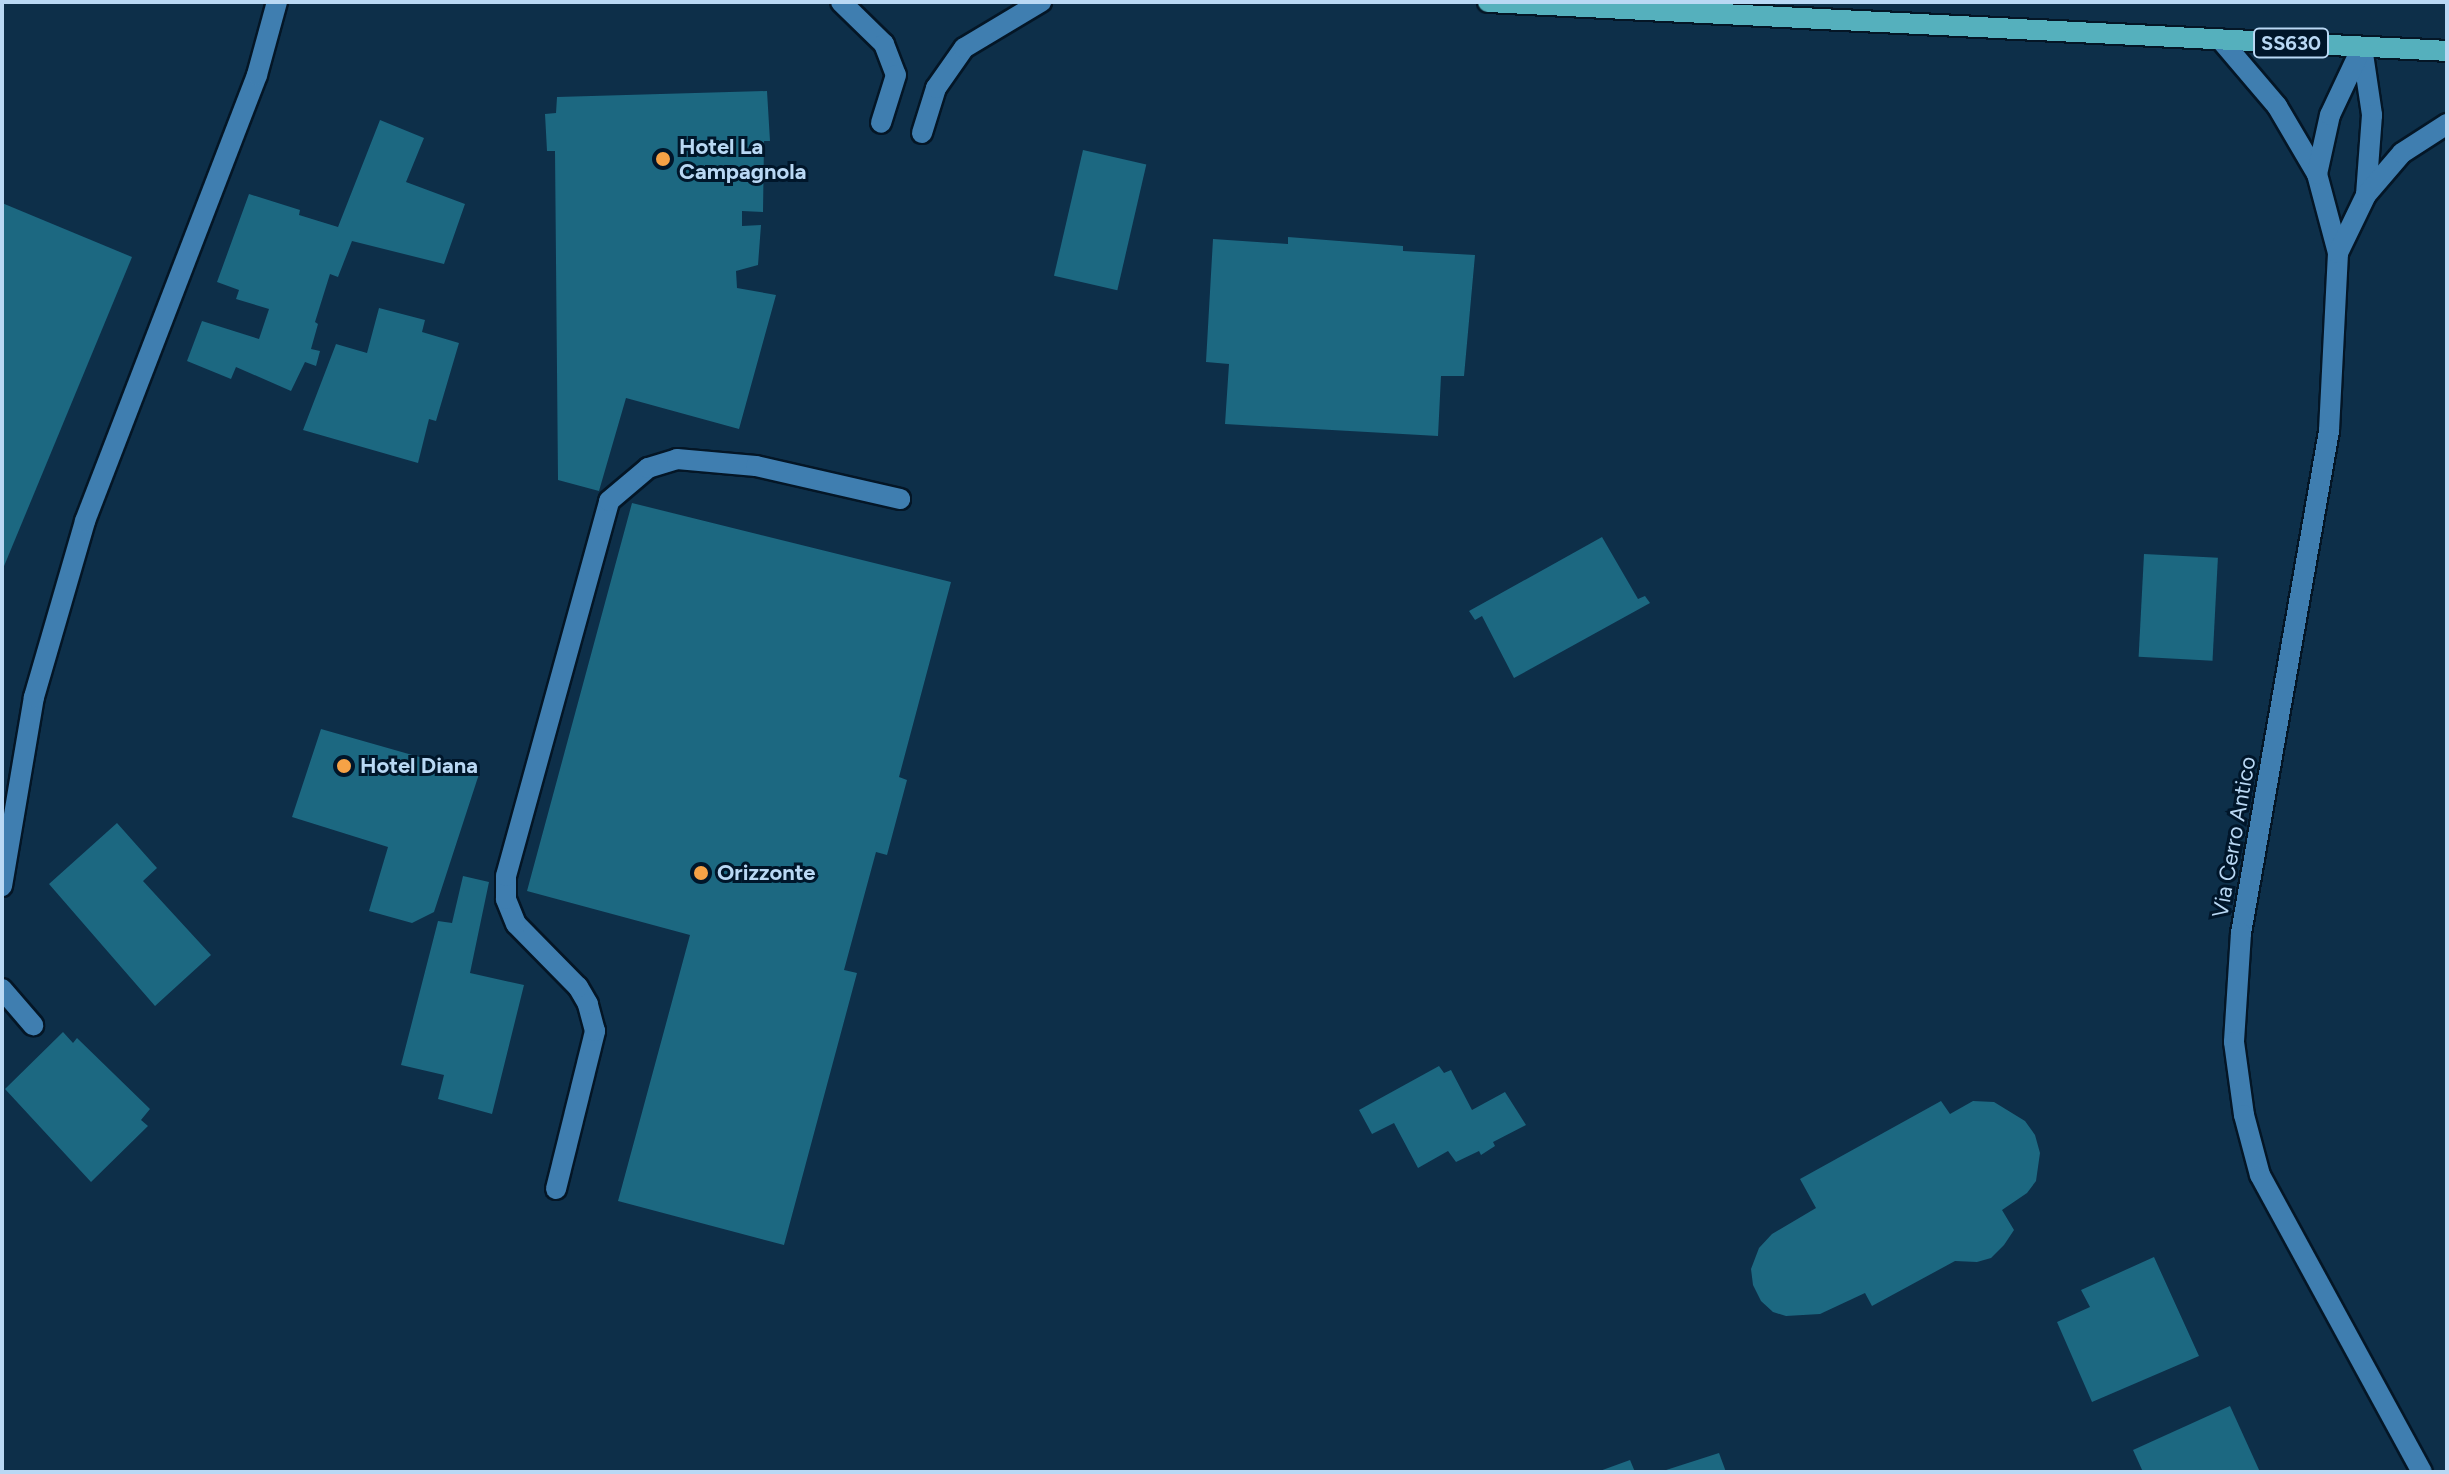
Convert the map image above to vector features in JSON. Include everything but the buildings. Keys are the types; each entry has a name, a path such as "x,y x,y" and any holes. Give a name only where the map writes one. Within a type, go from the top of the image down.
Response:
{"main road":[{"name":"SS630","path":"1488,2 2447,51"}],"street":[{"path":"2,886 34,697 85,521 257,75 277,2"},
{"path":"841,2 884,44 896,75 881,123"},
{"path":"922,133 936,88 964,48 1041,2"},
{"name":"Via Cerro Antico","path":"2220,39 2277,106 2317,174 2338,253 2329,431 2241,933 2234,1042 2244,1115 2260,1175 2422,1472"},
{"path":"2362,47 2372,115 2366,195"},
{"name":"Via Cerro Antico","path":"2317,174 2330,115 2362,47"},
{"path":"2338,253 2366,195 2402,153 2447,124"},
{"path":"556,1189 595,1031 588,1004 578,987 516,924 506,899 506,876 609,501 648,468 677,459 756,466 900,499"},
{"path":"2,989 33,1025"}],"place":[{"name":"Hotel La Campagnola","path":"663,159"},
{"name":"Hotel Diana","path":"344,766"},
{"name":"Orizzonte","path":"701,873"}]}
